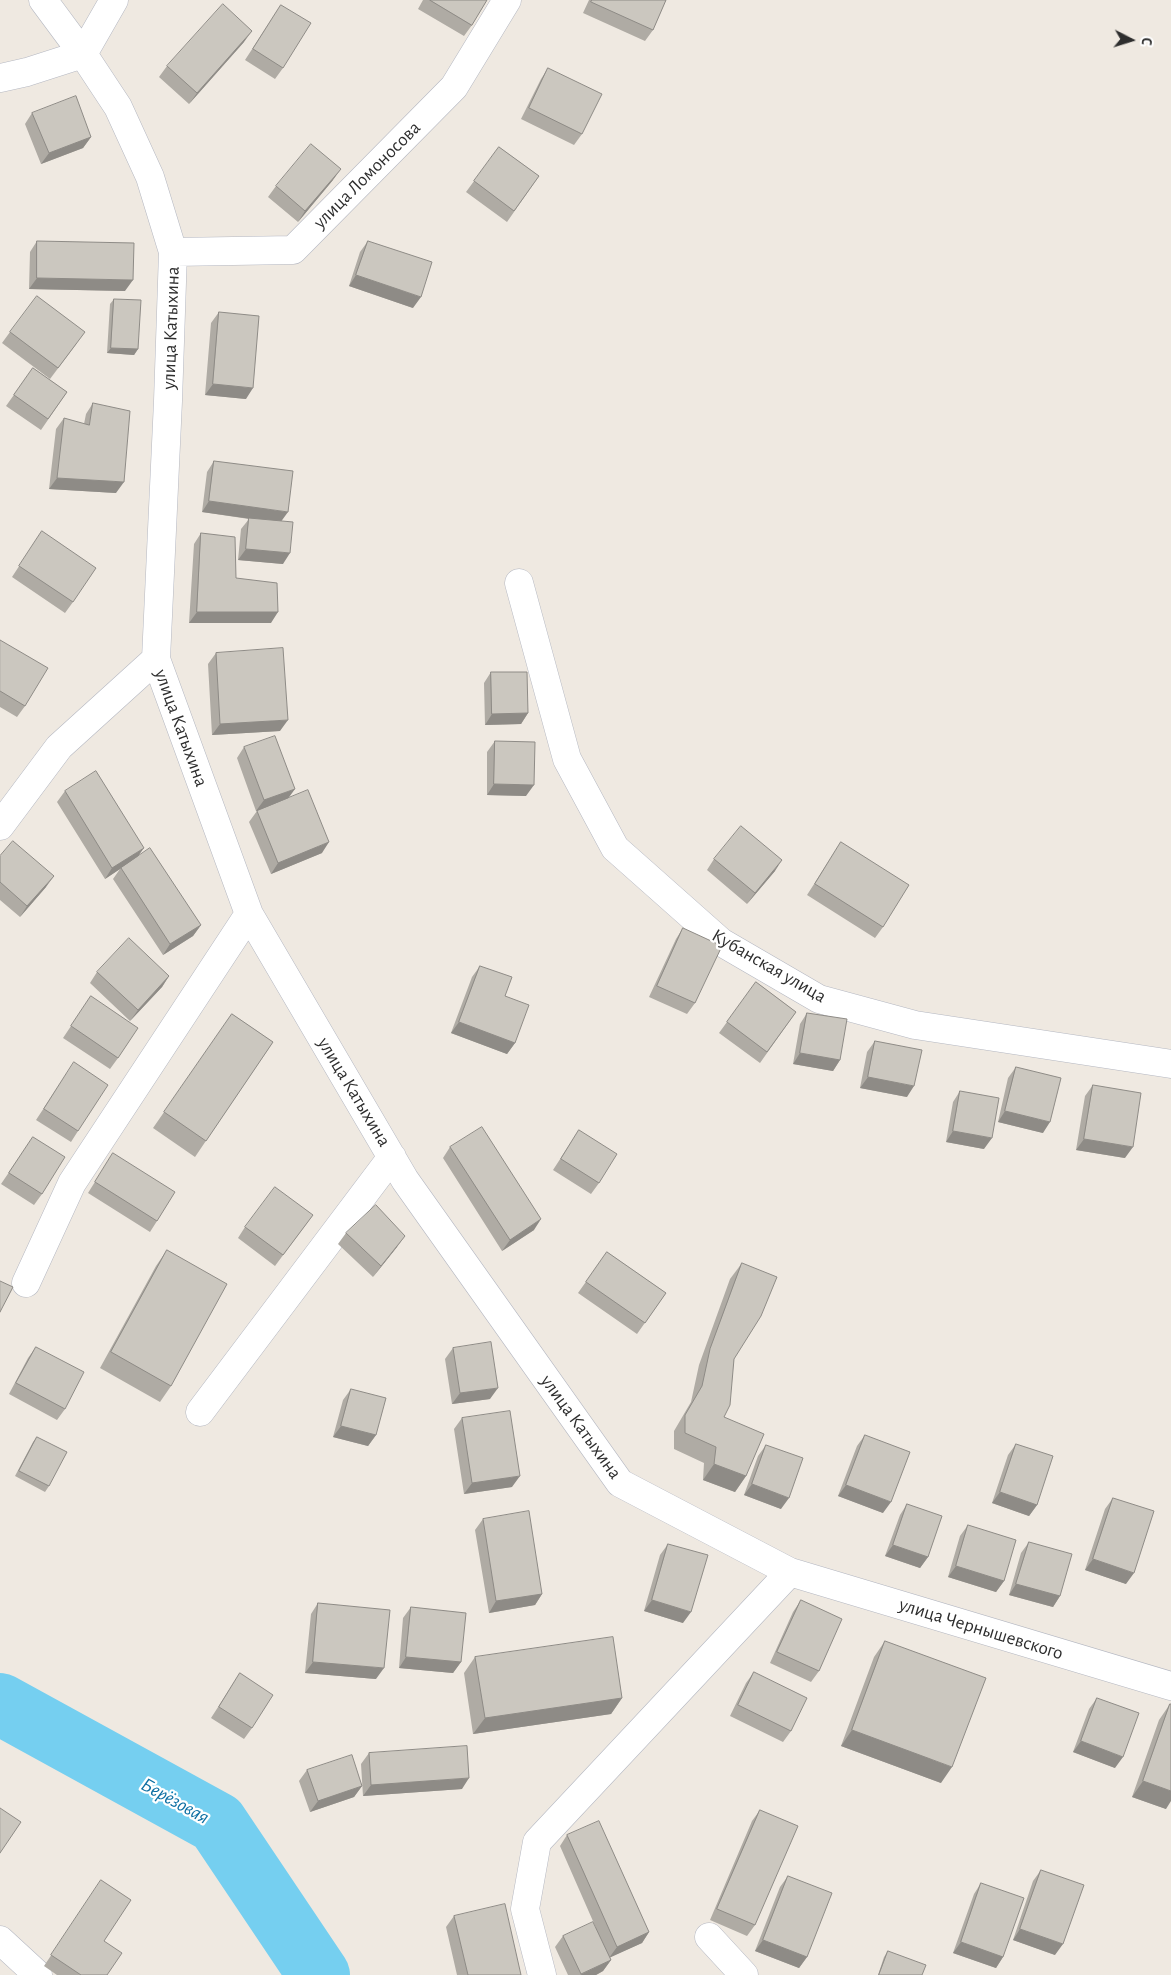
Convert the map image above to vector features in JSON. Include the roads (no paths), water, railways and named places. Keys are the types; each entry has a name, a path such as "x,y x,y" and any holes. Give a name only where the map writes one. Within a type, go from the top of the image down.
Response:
{"street":[{"name":"улица Катыхина","path":"43,0 83,54 118,107 150,176 173,252 156,659 249,914 406,1180 620,1483 790,1572"},
{"path":"0,78 27,72 83,54 114,0"},
{"name":"улица Ломоносова","path":"173,252 293,250 454,87 507,0"},
{"name":"Кубанская улица","path":"519,583 567,759 615,848 720,942 819,999 915,1025 1171,1064"},
{"path":"0,826 59,747 156,659"},
{"path":"26,1283 72,1183 249,914"},
{"path":"200,1412 392,1157"},
{"path":"542,1975 525,1909 537,1842 790,1572"},
{"name":"улица Чернышевского","path":"790,1572 1171,1686"},
{"path":"709,1937 744,1975"},
{"path":"0,1940 38,1975"}],"waterway":[{"name":"Берёзовая","path":"0,1704 217,1823 319,1975"}]}
